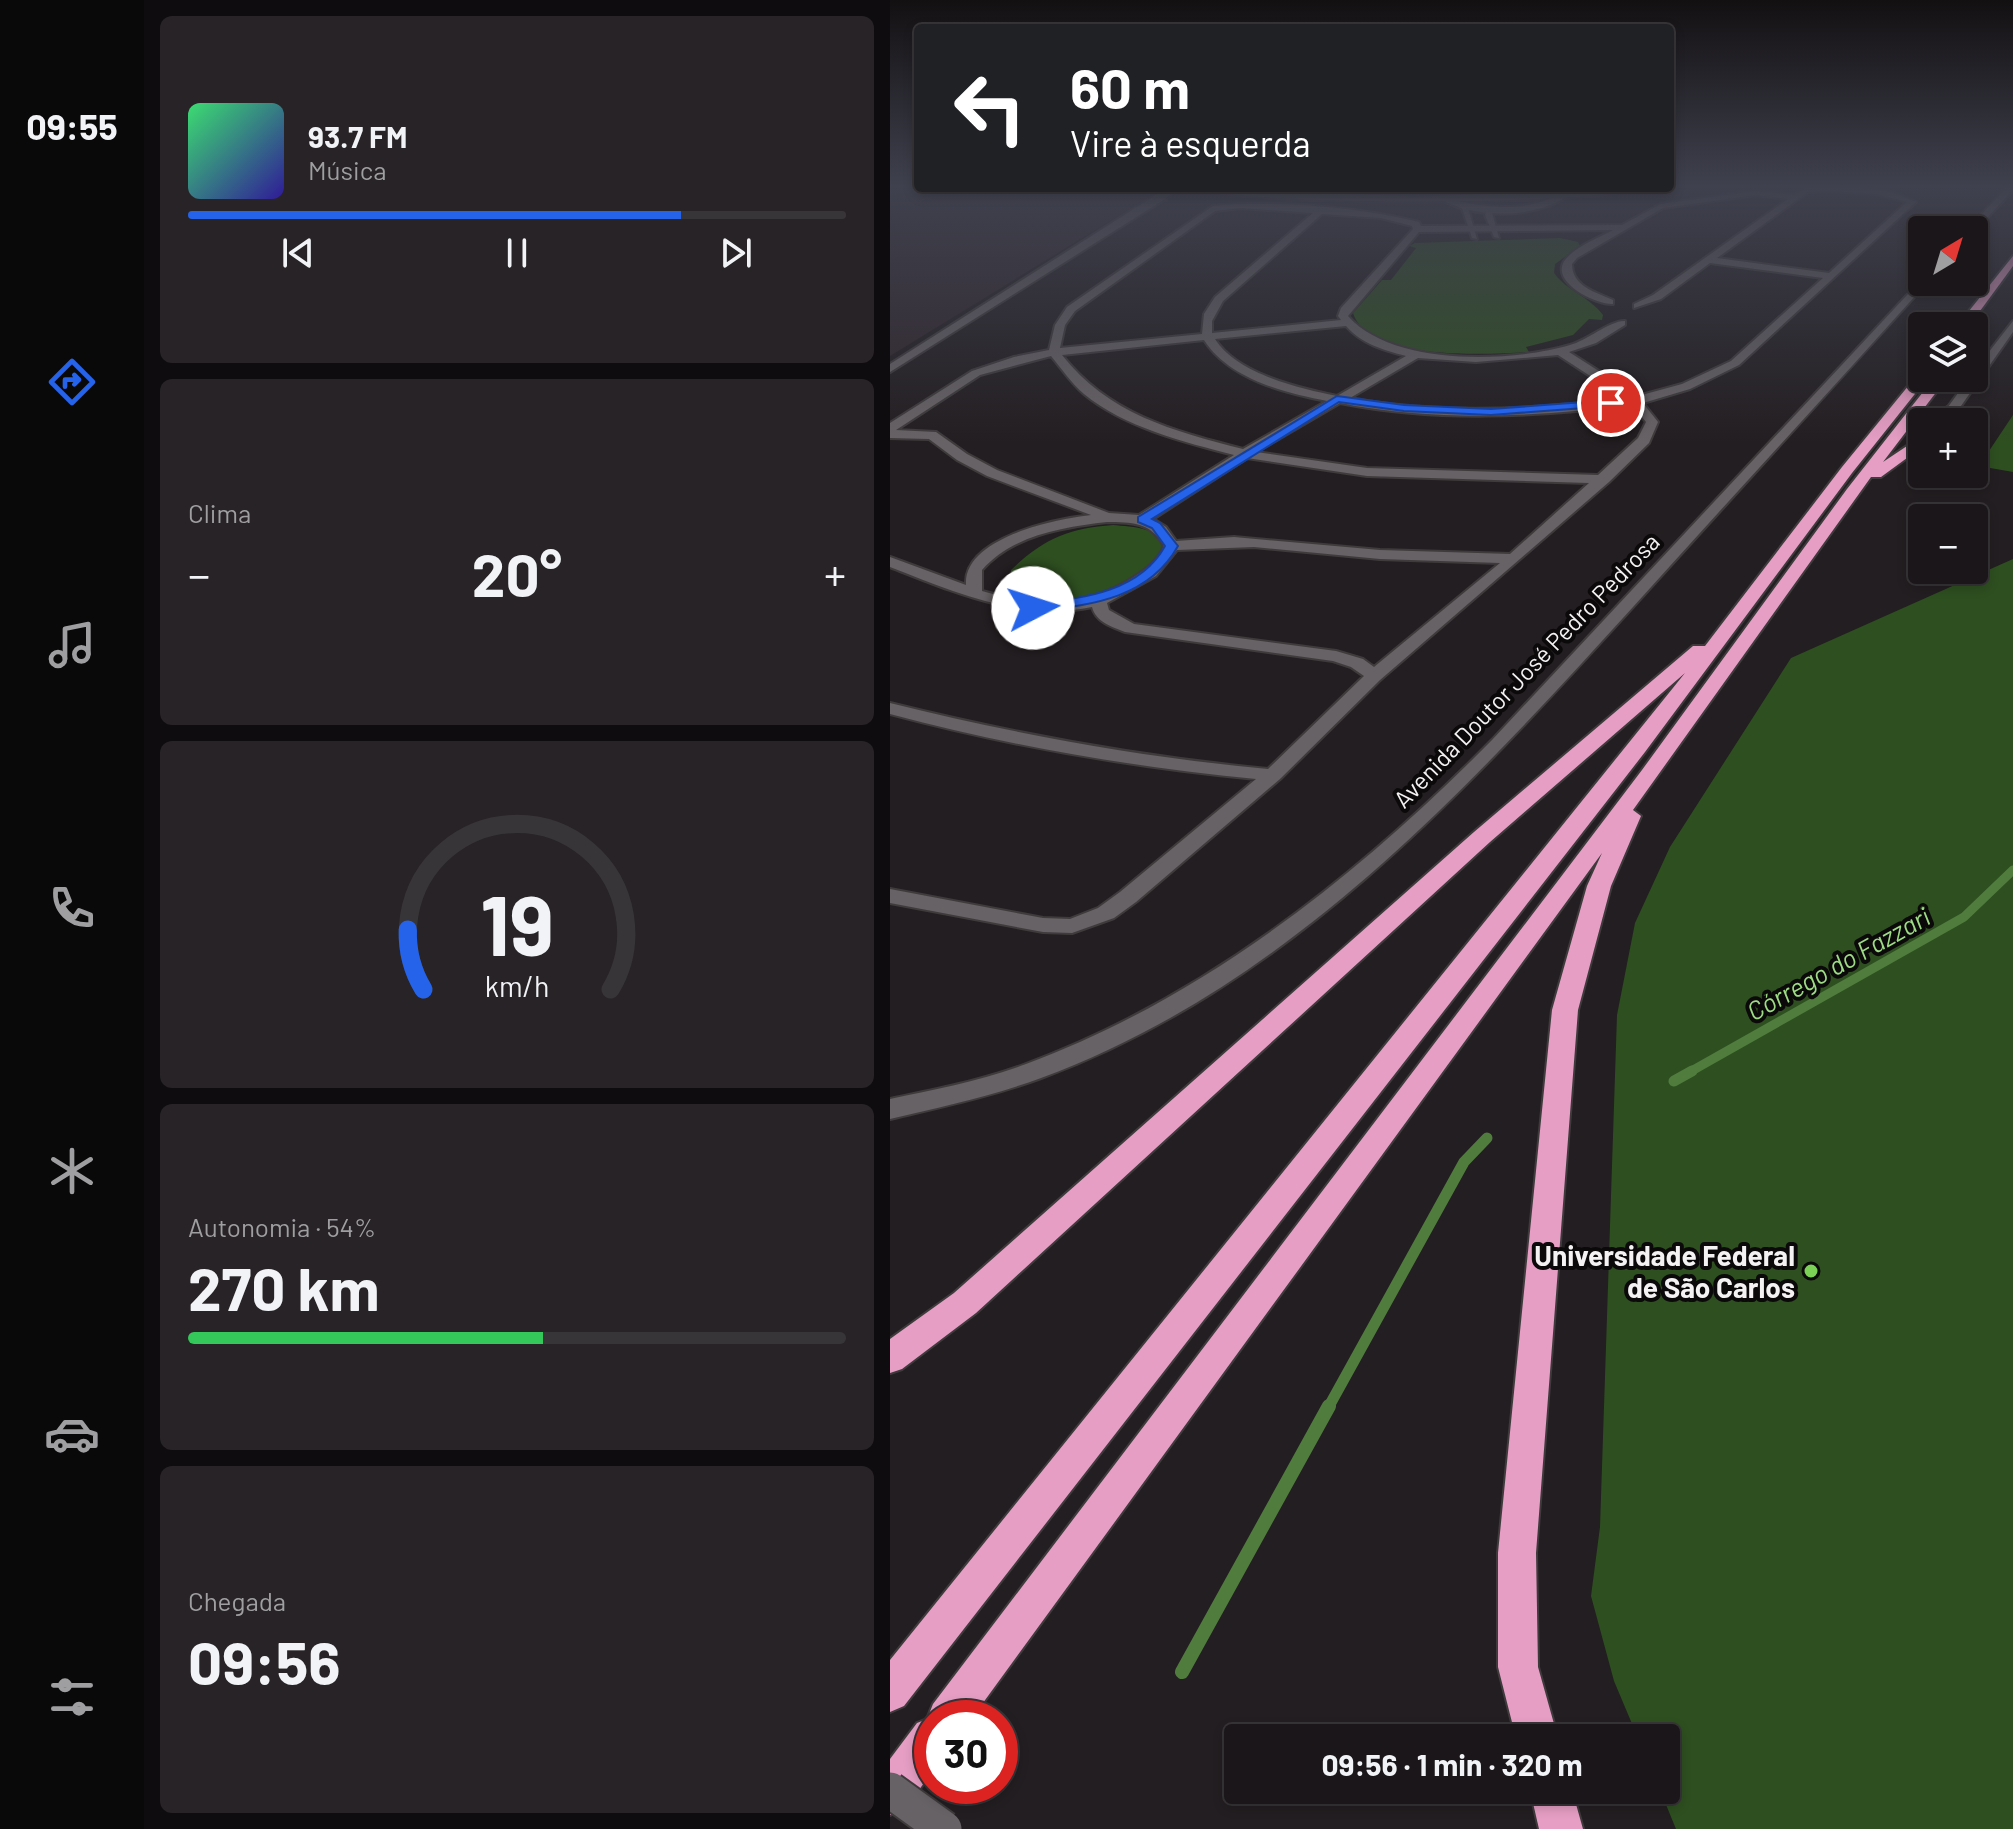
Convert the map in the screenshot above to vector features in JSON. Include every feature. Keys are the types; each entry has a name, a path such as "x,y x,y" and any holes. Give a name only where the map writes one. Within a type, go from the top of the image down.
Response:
{"highway":[{"path":"1973,312 2003,272"},
{"path":"890,1692 1638,748 1847,470 1910,392"},
{"path":"960,1700 1649,774 1852,492 1930,392"},
{"path":"1852,492 1908,450"},
{"path":"890,1358 965,1303 1482,837 1738,617"},
{"path":"1533,1724 1518,1667 1517,1553 1565,1010 1599,886 1649,774"},
{"path":"890,1792 914,1761"},
{"path":"1555,1804 1561,1829"}],"street":[{"path":"890,369 1043,272"},
{"path":"1054,352 1060,325 1071,309 1121,272"},
{"path":"1250,272 1207,312 1205,323 1214,348 1250,372 1337,399 1404,408 1491,412 1635,400 1691,384 1735,363 1835,272"},
{"path":"1378,272 1348,304 1343,316 1356,332 1376,343 1417,354 1501,359 1560,351 1588,342 1638,314 1624,304 1578,287 1567,272"},
{"path":"1624,304 1657,297 1692,272"},
{"path":"1803,272 1831,276"},
{"name":"Avenida Doutor José Pedro Pedrosa","path":"890,1109 969,1092 1038,1069 1148,1020 1231,972 1329,896 1420,821 1525,714 1910,296"},
{"path":"1621,323 1624,304"},
{"path":"890,432 976,373 1018,359 1054,352 1347,323"},
{"path":"1953,408 2013,324"},
{"path":"890,896 1043,925 1072,926 1106,913 1128,897 1273,775 1374,676 1514,559 1644,440 1652,427 1650,416 1635,400 1560,351"},
{"path":"1054,352 1082,386 1113,407 1159,428 1246,453 1362,471 1435,476 1604,479"},
{"path":"1143,519 1246,453 1417,354"},
{"path":"890,432 932,435 962,457 992,473 1052,498 1107,516 1143,519 1156,525 1171,546 1170,553 1151,572 1127,589 1099,600 1033,608 975,594 890,562"},
{"path":"975,594 973,578 976,566 1000,547 1048,528 1107,516"},
{"path":"1171,546 1208,540 1237,540 1337,551 1514,559"},
{"path":"1099,600 1101,612 1111,621 1131,629 1336,656 1357,663 1374,676"},
{"path":"890,708 946,724 1070,750 1158,765 1273,775"},
{"path":"890,1792 944,1829"}],"shaded area":[{"path":"890,272 1026,272 890,356"}],"green space":[{"path":"1397,272 1554,272 1603,315 1602,320 1589,319 1573,335 1526,347 1529,352 1431,352 1381,340 1363,329 1353,313 1382,280 1391,280"},
{"path":"2013,415 2013,472 1988,468 1988,452"},
{"path":"1113,525 1154,533 1165,544 1167,552 1132,581 1095,596 1065,599 1033,596 1013,582 1011,570 1045,543 1082,529"},
{"name":"Universidade Federal de São Carlos","path":"2013,559 2013,1829 1676,1829 1666,1804 1680,1804 1680,1724 1632,1724 1614,1681 1591,1596 1600,1527 1617,1015 1635,923 1670,847 1791,658 1957,584 1988,584 1988,570"}],"waterway":[{"name":"Córrego do Fazzari","path":"1688,1073 1964,917 2013,870"},
{"name":"Córrego do Fazzari","path":"1674,1081 1692,1071"},
{"path":"1328,1408 1464,1162 1487,1138"},
{"path":"1182,1672 1329,1406"}],"place":[{"name":"Universidade Federal de São Carlos","path":"1811,1271"}],"route":[{"path":"1033,608 1099,600 1141,580 1170,553 1171,546 1156,525 1143,519 1337,399 1404,408 1491,412 1611,403"}]}
